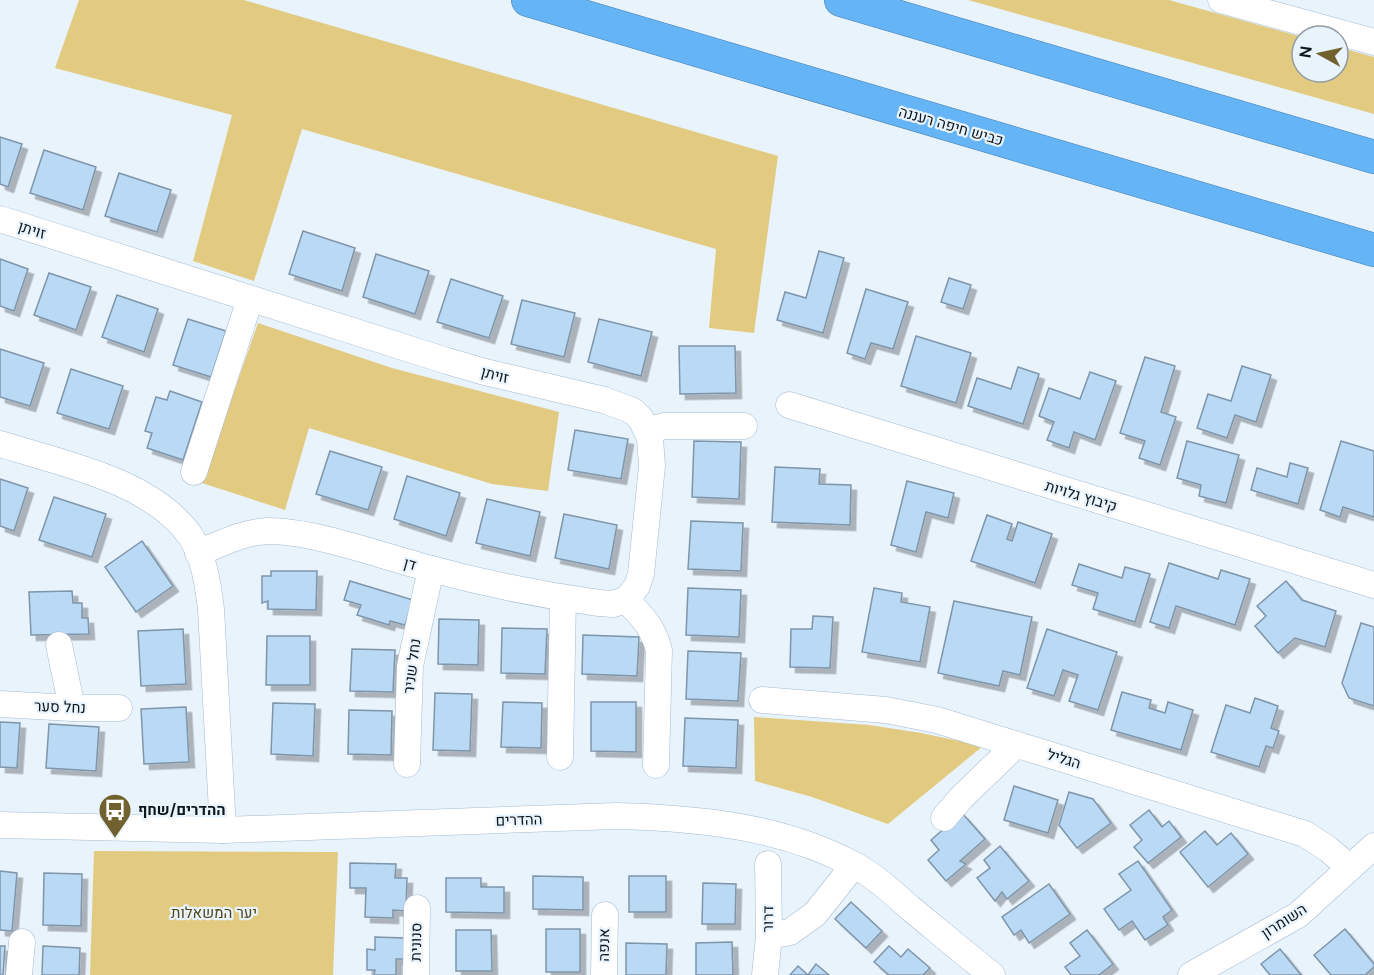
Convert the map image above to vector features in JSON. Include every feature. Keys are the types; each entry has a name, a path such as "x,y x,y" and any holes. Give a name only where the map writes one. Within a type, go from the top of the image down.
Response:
{"highway":[{"name":"כביש חיפה רעננה","path":"528,0 1374,250"},
{"path":"841,0 1374,157"}],"street":[{"path":"1240,3 1291,9 1374,42"},
{"name":"זויתן","path":"0,219 485,372 604,400 633,411 647,430"},
{"path":"194,472 250,299"},
{"name":"קיבוץ גלויות","path":"789,405 1374,585"},
{"path":"656,765 659,650 655,635 643,617 626,600 637,586 641,574 652,466 650,438 647,430 664,426 744,426"},
{"path":"0,444 127,486 156,503 189,535 207,579 211,609 222,830"},
{"name":"דן","path":"198,553 245,535 267,531 279,532 320,538 483,583 599,603 613,604 626,600"},
{"name":"נחל שניר","path":"407,764 410,666 431,569"},
{"path":"560,757 563,598"},
{"path":"59,645 72,708"},
{"name":"הגליל","path":"762,700 886,710 936,720 1305,834 1328,849 1350,868"},
{"name":"נחל סער","path":"0,704 120,708"},
{"path":"944,818 961,798 1016,745"},
{"name":"ההדרים","path":"0,825 222,830 616,816 667,817 718,824 787,838 827,852 854,865 878,881 992,975"},
{"name":"השומרון","path":"1191,975 1206,969 1298,915 1374,846"},
{"name":"דרור","path":"765,975 769,936 768,864"},
{"path":"769,936 790,932 815,914 854,865"},
{"name":"סנונית","path":"416,975 417,908"},
{"name":"אנפה","path":"604,975 605,915"},
{"path":"19,975 22,942"}],"green space":[{"path":"79,0 244,0 778,156 754,333 709,328 716,249 302,129 254,281 193,261 232,115 55,68"},
{"path":"968,0 1169,0 1290,34 1290,84 1350,84 1350,50 1374,57 1374,114"},
{"path":"258,323 392,368 559,412 548,491 492,484 309,428 285,510 202,483"},
{"path":"754,717 869,725 983,746 888,824 812,797 755,781"},
{"name":"יער המשאלות","path":"94,851 338,852 333,975 90,975"}],"building":[{"path":"0,137 22,144 8,187 0,184"},
{"path":"44,150 96,167 83,210 30,193"},
{"path":"119,173 171,190 157,232 105,216"},
{"path":"303,231 355,248 342,291 289,274"},
{"path":"819,251 844,258 823,333 777,320 785,292 806,298"},
{"path":"376,254 429,271 415,314 363,297"},
{"path":"0,259 28,269 14,311 0,306"},
{"path":"49,273 91,287 76,330 34,315"},
{"path":"949,278 971,285 963,309 941,302"},
{"path":"451,279 503,296 489,338 437,322"},
{"path":"866,289 908,302 893,349 871,343 865,359 847,353"},
{"path":"117,295 158,309 144,352 102,337"},
{"path":"522,300 575,313 564,357 511,344"},
{"path":"188,319 226,331 211,377 173,365"},
{"path":"599,319 652,332 641,376 588,362"},
{"path":"916,336 971,353 956,403 901,386"},
{"path":"679,346 735,346 736,393 680,394"},
{"path":"0,349 44,363 30,406 0,397"},
{"path":"1145,357 1175,366 1161,412 1176,417 1160,465 1139,458 1145,441 1120,433"},
{"path":"1242,366 1271,375 1256,422 1235,415 1227,438 1197,428 1208,394 1231,401"},
{"path":"1018,367 1039,374 1023,424 968,406 977,378 1011,389"},
{"path":"71,369 123,386 109,429 57,413"},
{"path":"1090,372 1116,381 1095,440 1074,432 1069,448 1047,440 1054,422 1039,416 1049,388 1080,399"},
{"path":"170,391 202,402 183,460 147,448 152,433 145,431 156,397 167,400"},
{"path":"575,430 628,439 621,479 568,470"},
{"path":"694,441 741,442 739,499 692,497"},
{"path":"1187,441 1239,455 1226,503 1199,496 1201,485 1177,478"},
{"path":"1341,441 1374,451 1374,517 1343,507 1340,517 1320,510"},
{"path":"330,451 382,467 368,510 316,494"},
{"path":"1290,463 1308,468 1298,504 1251,490 1257,468 1287,477"},
{"path":"775,467 820,469 819,484 851,485 850,525 772,522"},
{"path":"407,476 460,493 446,536 394,519"},
{"path":"0,479 28,488 14,531 0,526"},
{"path":"907,481 954,493 948,518 926,512 916,552 891,545"},
{"path":"54,497 106,514 92,557 39,540"},
{"path":"487,499 540,512 530,556 476,543"},
{"path":"564,514 617,525 609,569 555,558"},
{"path":"987,515 1012,524 1007,539 1012,541 1018,522 1052,534 1035,583 971,561"},
{"path":"691,521 743,523 741,571 688,569"},
{"path":"142,541 173,586 136,612 105,567"},
{"path":"1169,563 1218,579 1221,570 1250,579 1235,625 1176,606 1169,628 1150,622"},
{"path":"1079,564 1122,578 1125,567 1150,574 1135,622 1093,609 1098,593 1072,585"},
{"path":"271,571 317,571 316,610 268,609 268,601 262,603 262,576 271,576"},
{"path":"350,581 413,600 405,625 390,621 389,625 357,615 361,605 344,600"},
{"path":"1286,581 1302,600 1336,611 1325,647 1295,638 1278,653 1255,626 1266,616 1257,606"},
{"path":"688,588 741,590 739,637 686,635"},
{"path":"874,588 902,593 901,602 930,607 920,662 862,652"},
{"path":"72,591 73,603 82,603 82,618 88,618 89,634 31,635 29,592"},
{"path":"954,601 1032,617 1020,675 1003,671 999,686 938,673"},
{"path":"813,616 833,617 830,668 790,667 791,629 812,629"},
{"path":"439,619 479,620 478,665 438,664"},
{"path":"1361,623 1374,627 1374,706 1349,698 1342,683"},
{"path":"502,628 547,629 545,674 501,673"},
{"path":"183,629 186,684 141,686 138,631"},
{"path":"1047,629 1117,652 1098,710 1069,701 1078,675 1063,670 1054,696 1027,688"},
{"path":"583,635 639,637 637,676 582,674"},
{"path":"267,636 310,636 310,685 266,685"},
{"path":"352,649 395,650 393,692 350,691"},
{"path":"688,651 741,653 738,701 686,699"},
{"path":"1122,692 1151,700 1149,708 1165,713 1168,702 1193,710 1181,750 1111,730"},
{"path":"435,693 472,694 470,751 433,750"},
{"path":"1255,698 1278,706 1271,728 1279,731 1273,748 1266,746 1259,767 1211,752 1226,705 1250,713"},
{"path":"503,702 542,703 541,748 501,747"},
{"path":"591,702 636,702 636,752 591,751"},
{"path":"273,703 315,704 313,756 271,754"},
{"path":"186,707 189,762 144,764 141,709"},
{"path":"349,710 392,711 391,755 348,754"},
{"path":"685,718 738,720 736,768 683,766"},
{"path":"0,722 20,723 17,768 0,767"},
{"path":"49,724 99,727 96,771 46,768"},
{"path":"1014,786 1058,800 1048,833 1004,820"},
{"path":"1069,792 1093,799 1111,823 1077,848 1059,825"},
{"path":"1149,810 1162,827 1169,821 1181,837 1148,863 1134,847 1142,840 1130,825"},
{"path":"962,813 985,839 960,861 966,864 946,881 928,860 939,850 931,840"},
{"path":"1205,831 1217,845 1231,833 1248,854 1208,887 1180,852"},
{"path":"1000,846 1029,881 1007,899 1002,892 995,901 977,878 990,868 984,860"},
{"path":"1138,861 1172,910 1163,917 1168,925 1145,940 1132,921 1119,930 1104,909 1131,890 1119,874"},
{"path":"350,863 396,864 395,878 407,878 406,911 393,910 393,918 365,917 366,888 350,888"},
{"path":"0,871 17,873 12,931 0,930"},
{"path":"44,873 82,874 81,926 43,925"},
{"path":"533,876 583,877 583,910 533,909"},
{"path":"629,876 666,876 666,912 629,912"},
{"path":"446,878 481,878 481,887 504,887 504,913 446,912"},
{"path":"703,883 736,884 735,924 702,924"},
{"path":"1049,884 1070,914 1029,943 1021,930 1014,935 1002,917"},
{"path":"851,902 882,931 866,948 835,919"},
{"path":"546,929 580,929 580,972 546,972"},
{"path":"1345,929 1374,964 1374,967 1365,975 1331,975 1314,955"},
{"path":"456,930 491,930 492,971 456,971"},
{"path":"1087,930 1113,964 1099,975 1071,975 1065,967 1080,956 1070,943"},
{"path":"375,937 404,938 404,959 396,959 396,975 374,975 375,970 367,970 367,949 375,950"},
{"path":"732,942 733,975 696,975 696,943"},
{"path":"626,943 667,944 666,975 626,975"},
{"path":"0,946 5,946 3,975 0,975"},
{"path":"43,946 80,948 79,975 42,975"},
{"path":"889,946 901,957 908,949 930,968 923,975 889,975 874,962"},
{"path":"1280,949 1301,975 1270,975 1261,964"},
{"path":"816,964 829,975 808,975"},
{"path":"798,966 808,975 790,975"}],"place":[{"name":"ההדרים/שחף","path":"115,839"}]}
